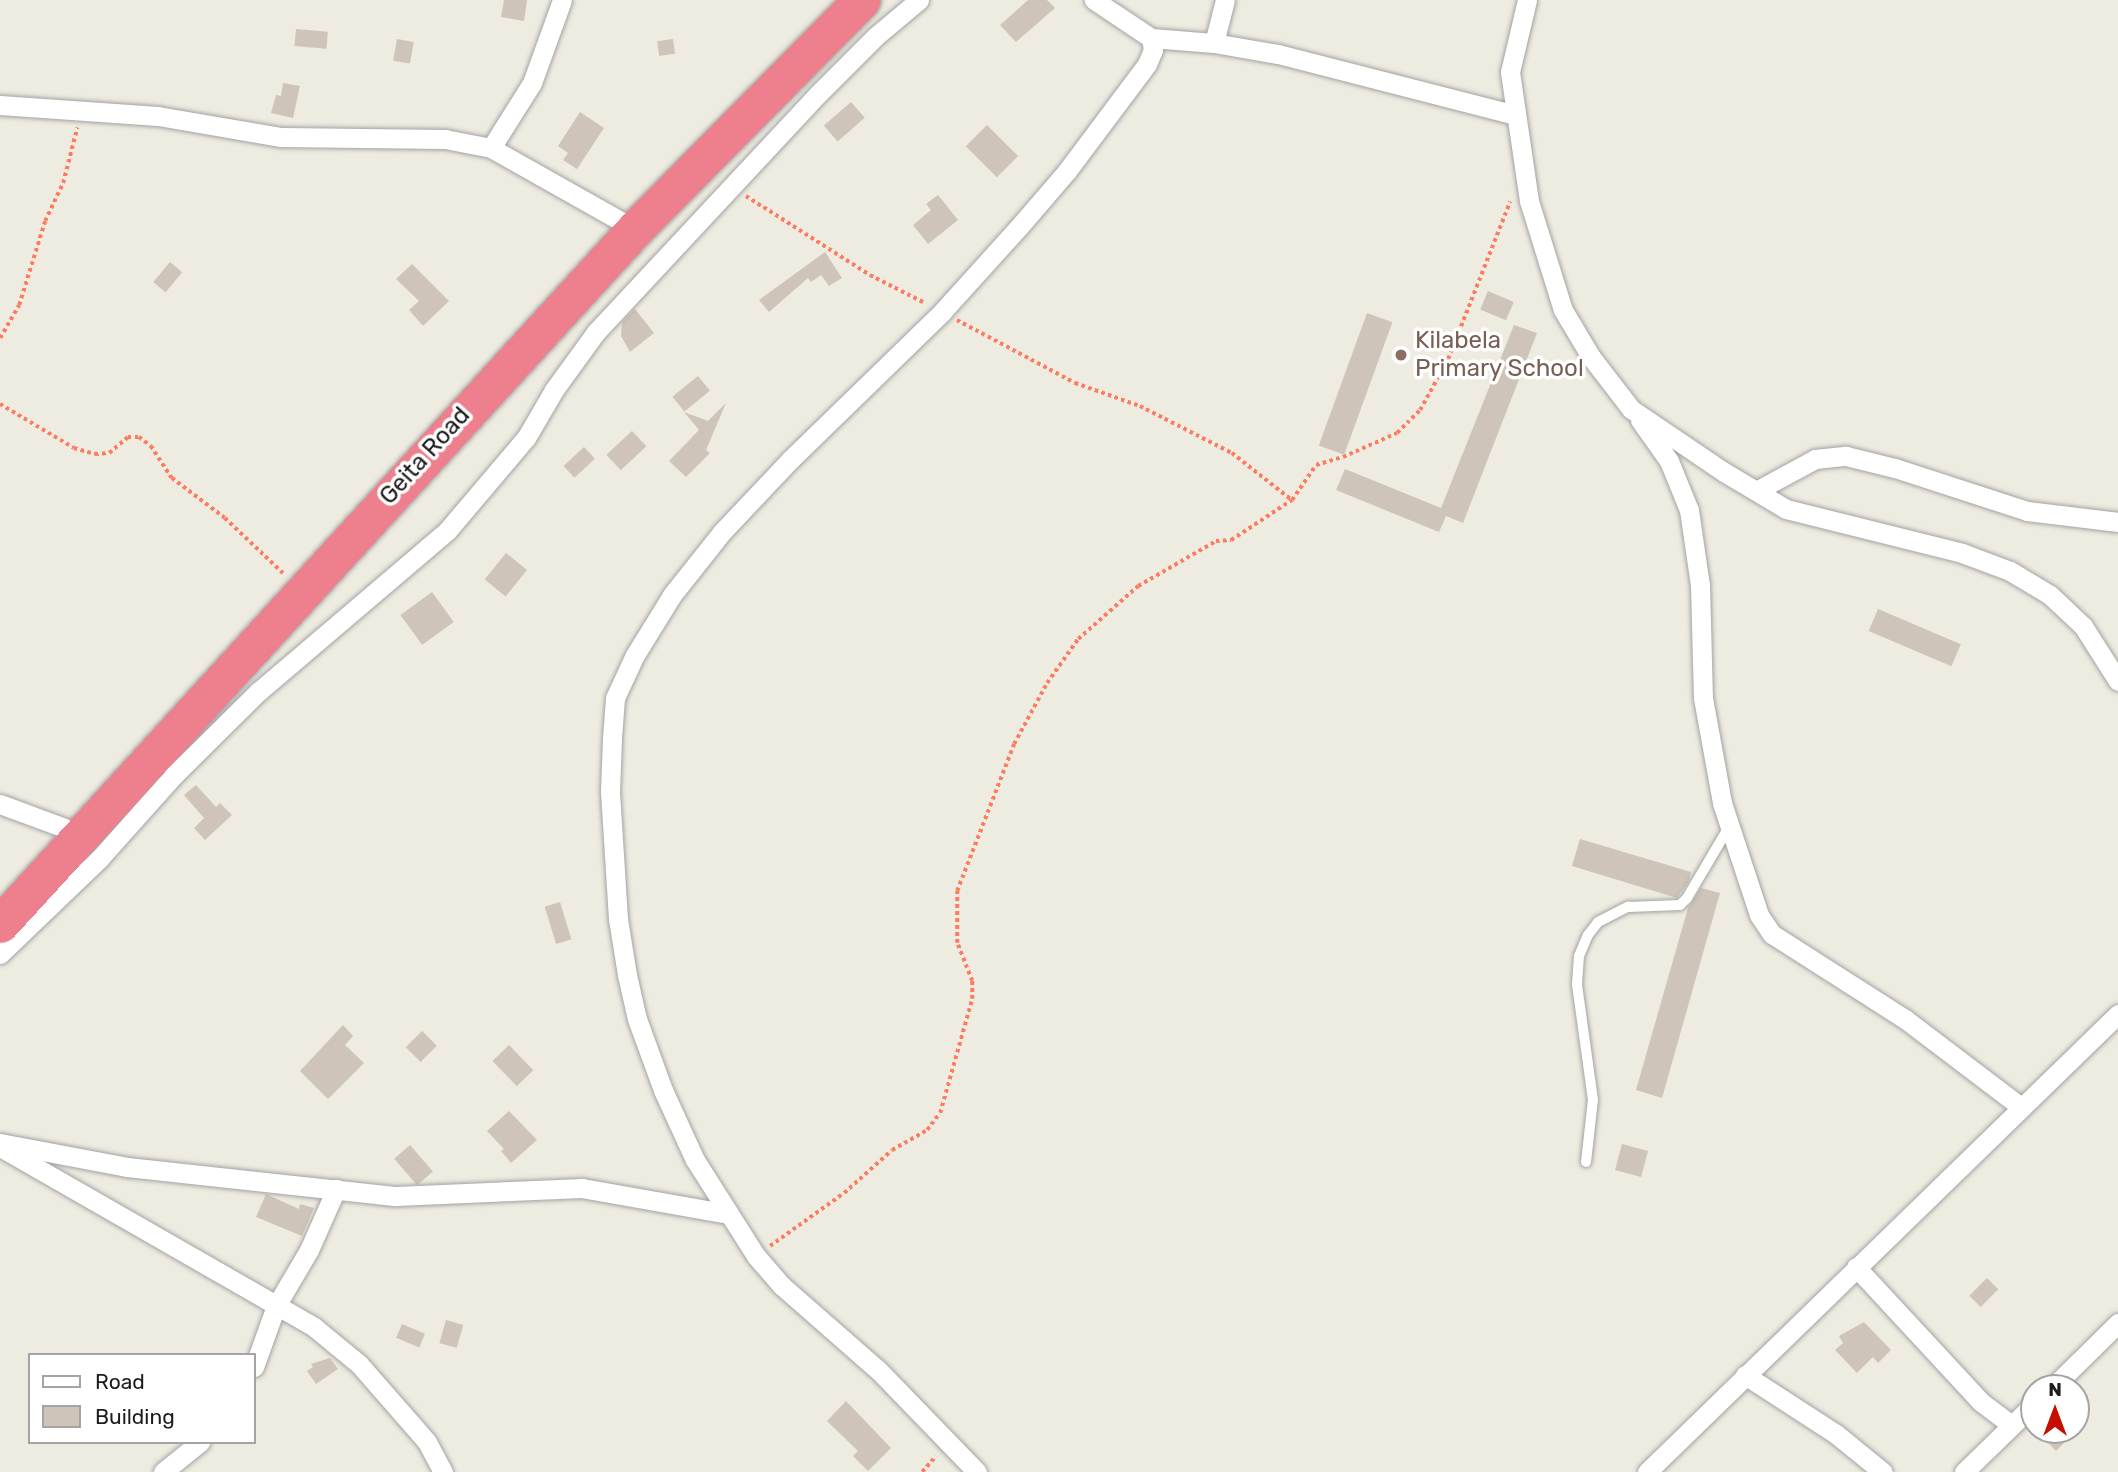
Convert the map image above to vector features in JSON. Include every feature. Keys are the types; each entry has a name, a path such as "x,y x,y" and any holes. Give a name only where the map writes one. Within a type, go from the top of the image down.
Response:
{"highway":[{"name":"Geita Road","path":"0,924 635,229 862,0"}],"street":[{"path":"491,148 532,83 562,0"},
{"path":"0,954 99,859 175,774 259,691 447,530 526,438 554,390 596,332 731,184 876,36 919,0"},
{"path":"1094,0 1151,38 1214,43 1278,54 1514,115"},
{"path":"1214,43 1225,0"},
{"path":"1527,0 1510,72 1514,115 1542,252 1563,310 1591,357 1669,461 1689,510 1700,585 1703,698 1722,803 1759,915 1772,934 1905,1019 2021,1107"},
{"path":"977,1472 904,1395 782,1286 755,1256 695,1160 663,1090 637,1019 627,975 618,919 610,791 615,698 635,655 671,595 722,532 791,459 942,312 1067,171 1147,64 1153,50 1151,38"},
{"path":"0,104 81,108 158,116 281,137 445,139 491,148 635,229"},
{"path":"1631,409 1786,509 1962,553 2010,571 2050,595 2083,626 2118,681"},
{"path":"1756,491 1815,459 1846,456 1895,468 2027,511 2118,522"},
{"path":"0,804 80,835"},
{"path":"1647,1472 2118,1014"},
{"path":"0,1145 127,1167 396,1196 582,1188 729,1214"},
{"path":"0,1145 314,1327 359,1364 427,1441 443,1472"},
{"path":"256,1361 276,1306 309,1250 336,1189"},
{"path":"1856,1267 1982,1402 2011,1425"},
{"path":"2066,1374 2118,1323"},
{"path":"1745,1375 1836,1434 1882,1472"},
{"path":"1964,1472 2020,1417"},
{"path":"163,1472 198,1444"}],"lane":[{"path":"1586,1162 1593,1100 1577,984 1579,956 1588,935 1598,922 1628,907 1680,905 1687,898 1729,827"}],"path":[{"path":"0,338 19,305 45,221 63,183 81,108"},
{"path":"755,1256 844,1193 892,1150 927,1130 940,1114 972,999 972,981 957,943 957,891 1014,744 1055,672 1078,639 1138,586 1216,541 1231,540 1292,500 1316,465 1343,457 1396,433 1420,410 1448,359 1524,164"},
{"path":"731,184 852,264 1075,383 1140,406 1232,453 1292,500"},
{"path":"0,404 75,448 94,454 109,453 128,437 139,437 151,446 172,478 225,518 250,545 303,591"}],"building":[{"path":"504,0 527,0 524,21 501,17"},
{"path":"1028,0 1047,0 1055,8 1016,42 1000,25"},
{"path":"296,29 328,32 326,49 295,46"},
{"path":"397,39 414,42 410,64 393,61"},
{"path":"673,39 675,54 659,56 657,41"},
{"path":"283,83 300,86 293,118 271,113 276,95 281,96"},
{"path":"851,102 865,118 838,141 824,126"},
{"path":"580,112 604,128 577,169 563,160 568,153 558,146"},
{"path":"987,125 1018,156 997,177 966,146"},
{"path":"938,195 958,220 928,244 913,225 931,210 926,204"},
{"path":"825,252 842,278 829,286 821,275 811,282 808,278 769,312 759,300"},
{"path":"170,262 182,272 166,292 153,282"},
{"path":"412,264 449,301 423,326 409,310 419,301 396,279"},
{"path":"1488,291 1514,302 1506,320 1480,309"},
{"path":"635,309 654,333 630,352 621,336 622,322"},
{"path":"1367,313 1392,322 1344,455 1319,445"},
{"path":"1514,325 1537,333 1463,523 1446,516 1439,532 1336,490 1345,469 1441,508"},
{"path":"698,376 710,391 684,412 672,397"},
{"path":"726,403 706,450 710,453 686,477 669,461 699,430 684,412 708,421"},
{"path":"632,431 646,446 621,470 606,455"},
{"path":"584,447 595,459 574,478 564,466"},
{"path":"506,553 527,570 506,596 485,579"},
{"path":"432,592 454,622 422,645 400,615"},
{"path":"1878,609 1961,644 1951,666 1869,631"},
{"path":"196,785 216,807 220,803 232,815 205,840 194,828 204,818 184,795"},
{"path":"1580,839 1691,872 1689,881 1677,898 1572,866"},
{"path":"1701,888 1720,893 1662,1098 1636,1090 1688,908"},
{"path":"560,902 571,939 556,944 545,907"},
{"path":"343,1025 353,1036 345,1045 364,1063 328,1099 300,1071"},
{"path":"422,1031 437,1046 421,1062 406,1047"},
{"path":"509,1045 533,1070 517,1086 492,1061"},
{"path":"509,1111 537,1140 511,1163 501,1151 504,1149 487,1131"},
{"path":"1622,1144 1648,1151 1641,1177 1615,1170"},
{"path":"410,1145 433,1171 417,1185 394,1159"},
{"path":"266,1194 299,1209 300,1204 314,1208 302,1236 256,1217"},
{"path":"1987,1278 1998,1289 1981,1307 1969,1296"},
{"path":"446,1320 463,1325 457,1348 439,1343"},
{"path":"1864,1322 1891,1350 1878,1363 1873,1357 1857,1373 1835,1350 1843,1343 1839,1336"},
{"path":"402,1324 425,1334 419,1348 396,1338"},
{"path":"330,1358 338,1369 316,1384 307,1371 313,1367 311,1364"},
{"path":"846,1401 891,1448 868,1471 853,1456 858,1451 827,1421"},
{"path":"2049,1444 2063,1444 2056,1451"}],"place":[{"name":"Kilabela Primary School","path":"1401,355"}]}
